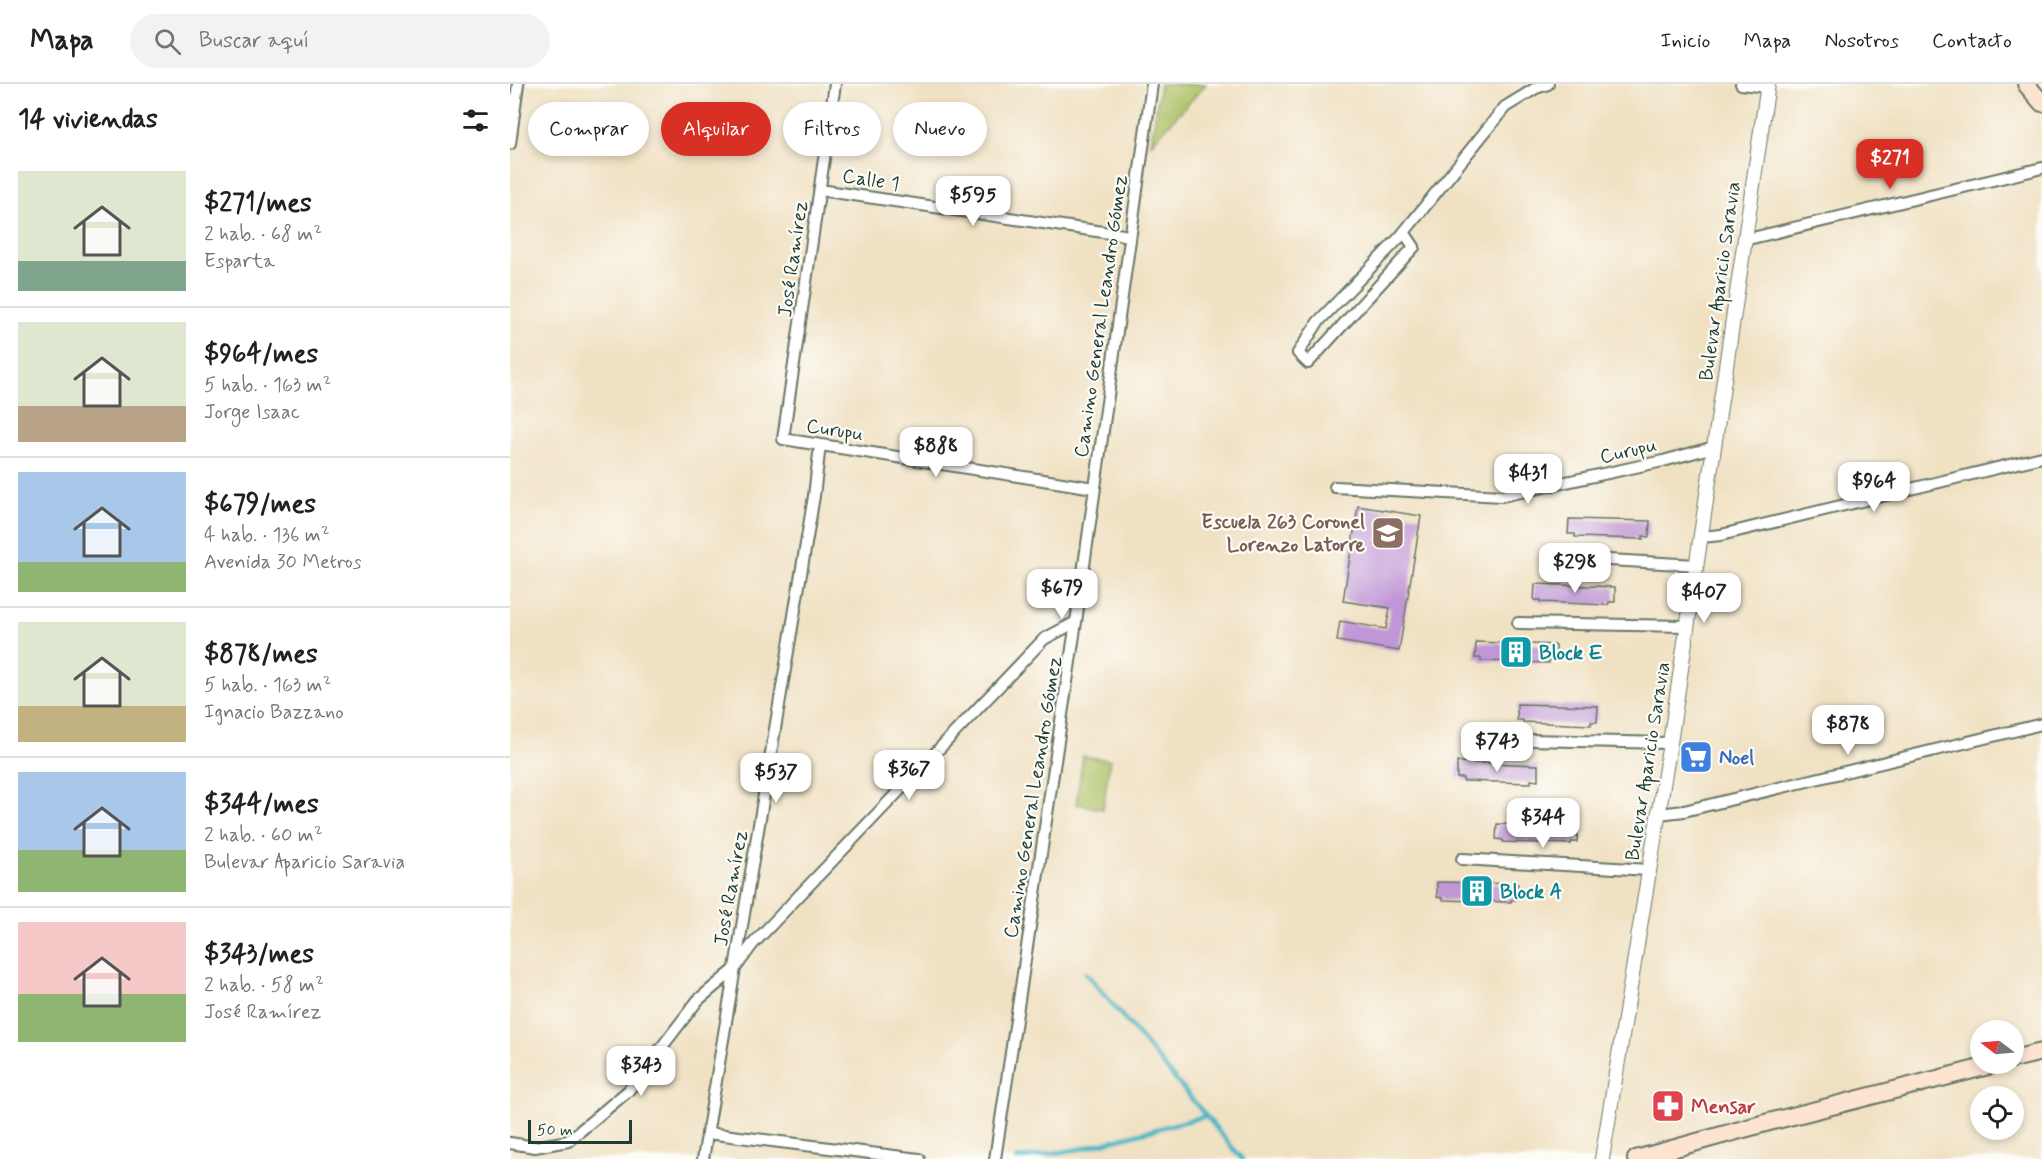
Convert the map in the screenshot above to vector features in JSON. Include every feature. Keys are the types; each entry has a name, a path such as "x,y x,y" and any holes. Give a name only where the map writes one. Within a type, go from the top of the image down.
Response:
{"main road":[{"path":"2026,84 2042,103"},
{"path":"2024,1056 2042,1052"},
{"path":"1636,1159 1970,1071"}],"street":[{"path":"510,144 519,84"},
{"name":"José Ramírez","path":"783,439 836,84"},
{"name":"Camino General Leandro Gómez","path":"995,1159 1076,622 1152,84"},
{"path":"1404,232 1414,247 1308,363 1298,353 1318,322 1404,232 1505,106 1536,88 1548,84"},
{"path":"1741,84 1768,86"},
{"name":"Bulevar Aparicio Saravia","path":"1602,1159 1670,743 1768,86"},
{"path":"1744,240 2042,168"},
{"name":"Calle 1","path":"820,190 1130,236"},
{"name":"Curupu","path":"783,439 1094,488"},
{"name":"José Ramírez","path":"703,1159 812,508 820,445"},
{"name":"Curupu","path":"1335,487 1502,496 1663,461 1714,447"},
{"path":"1701,537 1721,535 2042,457"},
{"path":"1591,559 1696,565"},
{"path":"510,1143 536,1147 568,1142 628,1091 698,1000 734,970 752,945 1044,639 1076,622"},
{"path":"1518,622 1687,626"},
{"path":"1659,814 1684,811 2042,724"},
{"path":"1477,739 1670,743"},
{"path":"1462,859 1649,870"},
{"path":"707,1133 919,1159"}],"green space":[{"path":"1160,84 1206,84 1151,144"},
{"path":"1083,756 1110,760 1103,809 1076,804"}],"building":[{"path":"1358,506 1421,516 1399,651 1337,641 1340,621 1386,629 1390,608 1343,601"},
{"path":"1569,519 1650,521 1649,537 1643,536 1643,539 1575,537 1575,534 1568,534"},
{"path":"1535,584 1615,587 1615,602 1609,602 1608,605 1540,602 1540,600 1534,600"},
{"name":"Block E","path":"1476,642 1556,645 1556,660 1549,660 1549,663 1481,661 1481,658 1475,658"},
{"path":"1517,704 1598,706 1597,722 1591,722 1591,725 1523,722 1523,720 1517,720"},
{"path":"1457,762 1538,765 1538,781 1531,780 1531,783 1463,781 1463,778 1457,778"},
{"path":"1497,824 1578,826 1577,842 1571,842 1571,844 1503,842 1503,840 1496,839"},
{"name":"Block A","path":"1437,882 1518,884 1517,900 1511,900 1511,902 1443,900 1437,897"},
{"name":"Mensar","path":"1675,1092 1681,1114 1661,1119 1655,1098"}],"waterway":[{"path":"1086,973 1242,1159"},
{"path":"1017,1159 1080,1149 1206,1116"}],"place":[{"name":"Escuela 263 Coronel Lorenzo Latorre","path":"1388,533"},
{"name":"Block E","path":"1516,652"},
{"name":"Noel","path":"1696,757"},
{"name":"Block A","path":"1477,891"},
{"name":"Mensar","path":"1668,1106"}]}
